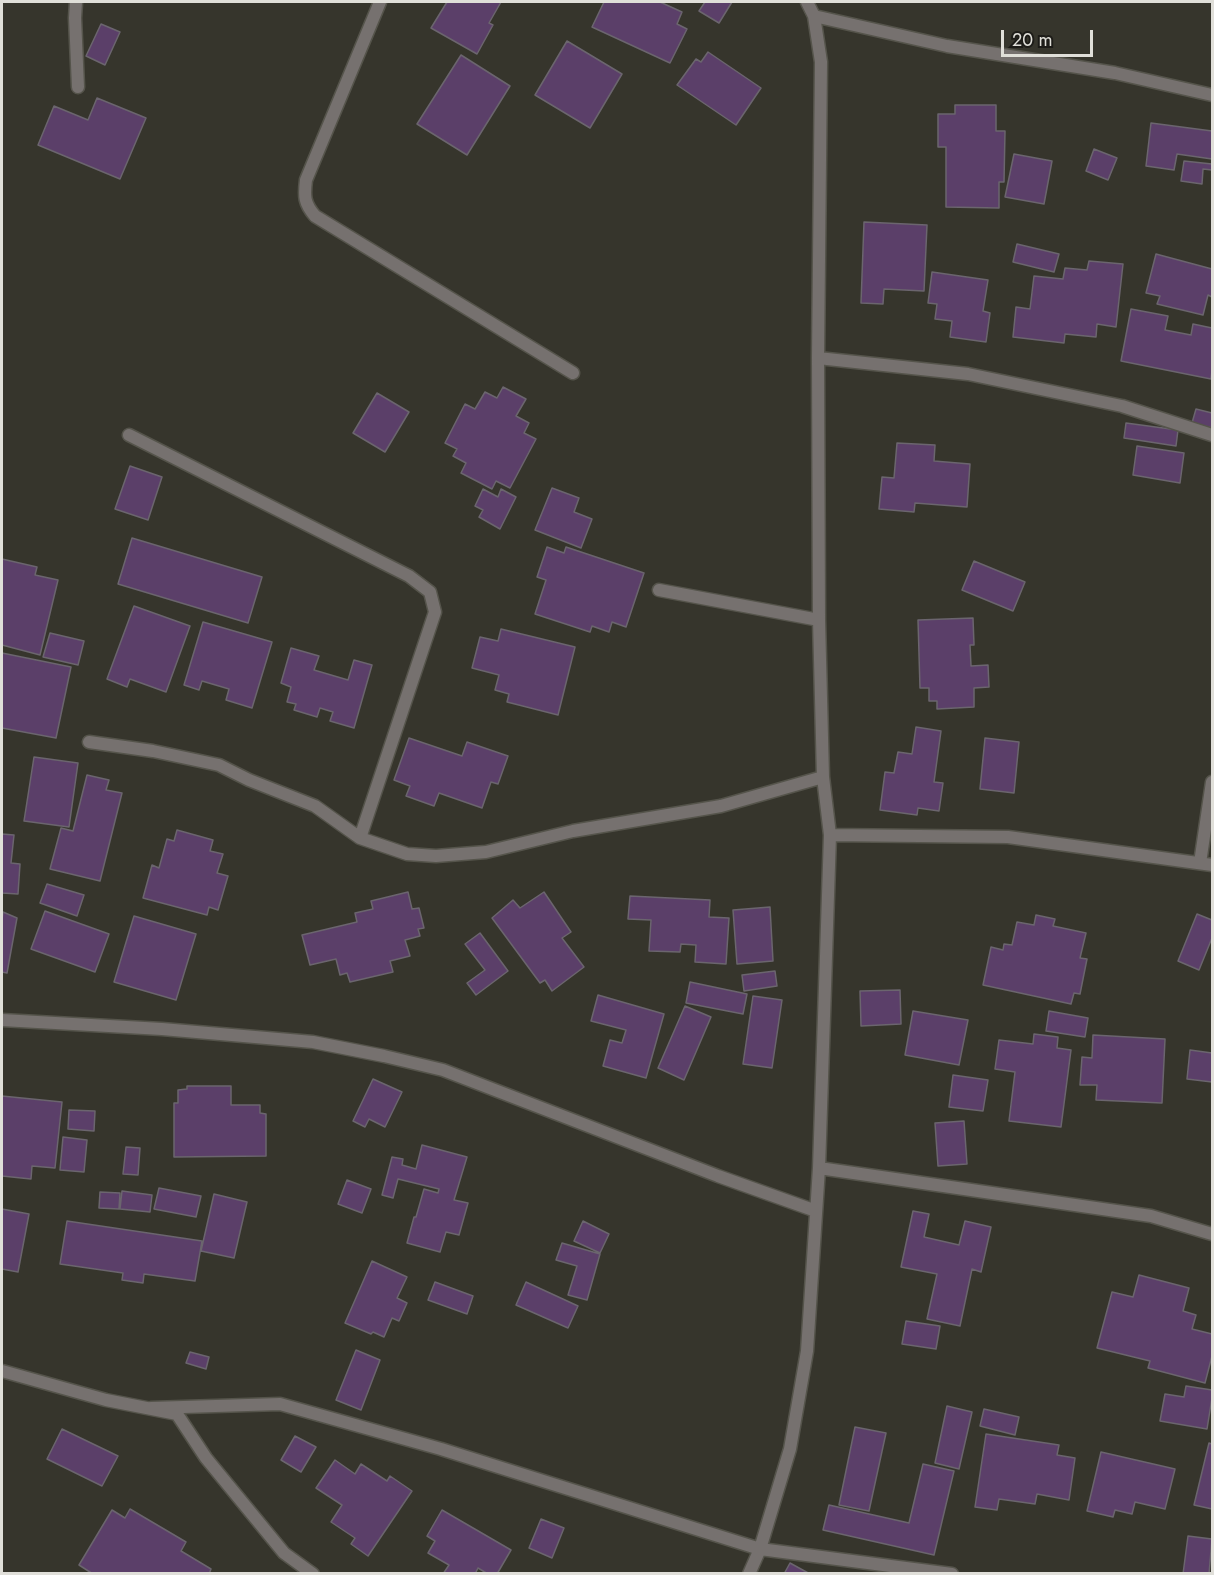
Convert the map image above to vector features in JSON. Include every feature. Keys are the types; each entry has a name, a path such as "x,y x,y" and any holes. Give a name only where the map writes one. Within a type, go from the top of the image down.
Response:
{"street":[{"path":"76,2 78,87"},
{"path":"380,2 306,180 304,194 308,207 315,216 573,374"},
{"path":"749,1574 760,1548 790,1449 807,1351 819,1168 830,835 824,777 819,620 818,358 821,62 814,16 807,2"},
{"path":"814,16 947,46 1115,73 1212,95"},
{"path":"818,358 968,374 1122,406 1212,435"},
{"path":"129,435 409,576 430,592 435,612 360,838"},
{"path":"659,590 819,620"},
{"path":"88,742 219,765 249,780 315,806 360,838 407,854 436,856 486,852 573,831 721,806 824,777"},
{"path":"830,835 1008,837 1206,864 1212,782"},
{"path":"2,1020 162,1029 314,1042 408,1061 442,1070 707,1172 816,1211"},
{"path":"819,1168 1151,1216 1212,1234"},
{"path":"2,1371 106,1400 177,1414 206,1458 284,1553 313,1574"},
{"path":"151,1408 280,1404 441,1449 760,1548 952,1574"}],"building":[{"path":"447,2 501,2 489,23 493,25 477,54 431,28"},
{"path":"604,2 660,2 682,12 677,24 687,29 670,63 592,27"},
{"path":"705,2 732,2 719,23 699,11"},
{"path":"101,24 120,32 105,65 86,56"},
{"path":"567,41 622,74 590,128 535,95"},
{"path":"708,52 761,88 736,125 677,85 696,59 701,62"},
{"path":"461,55 510,86 467,155 417,124"},
{"path":"97,98 146,118 120,179 38,145 54,106 88,120"},
{"path":"955,105 996,105 996,131 1005,131 1004,182 999,182 999,208 946,207 946,147 938,147 938,114 955,114"},
{"path":"1151,123 1212,131 1212,159 1177,154 1174,170 1146,166"},
{"path":"1094,149 1117,158 1108,180 1086,171"},
{"path":"1014,154 1052,161 1044,204 1005,197"},
{"path":"1184,161 1212,164 1212,170 1203,169 1202,184 1181,181"},
{"path":"864,222 927,225 924,291 884,289 883,304 861,303"},
{"path":"1017,244 1059,254 1054,272 1013,262"},
{"path":"1156,254 1212,269 1212,297 1208,295 1203,315 1157,304 1160,296 1146,293"},
{"path":"1089,261 1123,264 1116,327 1097,324 1096,337 1065,334 1064,343 1013,337 1016,307 1030,309 1034,276 1063,279 1065,268 1087,270"},
{"path":"932,272 988,280 983,311 990,313 986,342 950,337 952,321 935,319 937,304 928,303"},
{"path":"1131,309 1168,316 1165,330 1191,335 1193,324 1212,328 1211,379 1121,361"},
{"path":"503,387 526,399 516,416 529,423 524,433 536,439 510,488 496,481 492,489 461,473 466,463 453,456 457,449 445,443 465,404 475,409 485,392 497,398"},
{"path":"377,393 409,412 385,452 353,433"},
{"path":"1196,409 1212,413 1212,428 1192,423"},
{"path":"1126,423 1178,430 1176,446 1124,438"},
{"path":"897,443 935,445 934,461 970,464 967,507 915,503 914,512 879,509 882,477 894,478"},
{"path":"1137,446 1184,453 1180,483 1133,475"},
{"path":"130,466 162,477 148,520 115,509"},
{"path":"552,488 579,498 574,512 592,519 581,548 535,530"},
{"path":"483,489 498,497 501,489 516,497 500,529 479,517 483,510 475,506"},
{"path":"132,538 262,577 248,623 118,584"},
{"path":"547,547 564,553 566,547 644,573 626,627 612,622 609,632 592,626 590,632 535,614 546,580 537,577"},
{"path":"2,559 37,567 35,575 58,580 40,655 2,645"},
{"path":"974,561 1025,582 1013,611 962,590"},
{"path":"134,606 190,626 166,692 130,679 127,687 107,679"},
{"path":"973,618 974,645 970,645 971,666 988,665 989,687 974,688 974,707 937,709 937,701 929,701 929,688 920,688 918,620"},
{"path":"203,622 272,642 252,708 226,700 229,689 202,681 199,690 184,685"},
{"path":"501,629 575,647 558,715 507,702 509,694 495,690 499,675 472,668 480,637 498,641"},
{"path":"50,633 84,641 78,665 43,657"},
{"path":"291,648 319,656 314,670 348,680 354,660 372,665 354,728 330,721 333,712 320,708 317,717 294,710 296,704 287,702 291,687 281,683"},
{"path":"2,653 71,667 56,738 2,728"},
{"path":"916,727 941,731 934,782 943,783 939,811 918,808 917,815 880,810 885,772 894,773 898,752 912,754"},
{"path":"409,738 462,756 467,742 508,756 498,784 491,782 482,808 439,793 434,806 406,796 410,786 394,780"},
{"path":"985,738 1019,742 1014,793 980,789"},
{"path":"34,757 78,763 69,827 24,821"},
{"path":"87,775 109,780 106,790 122,793 100,881 50,869 61,828 73,831"},
{"path":"177,830 213,840 210,851 223,854 217,873 228,876 218,910 209,907 207,915 143,898 152,865 159,868 167,839 174,841"},
{"path":"2,834 14,835 11,863 20,864 18,894 2,893"},
{"path":"47,884 84,895 77,916 40,903"},
{"path":"408,892 412,909 419,908 424,928 418,929 420,936 405,940 410,956 390,961 393,972 350,982 347,973 340,975 336,959 310,965 302,935 357,922 355,913 373,909 371,901"},
{"path":"544,892 571,932 562,938 584,967 552,991 545,980 540,983 492,918 513,900 520,908"},
{"path":"630,896 710,900 709,917 729,918 726,964 695,962 696,945 681,944 680,952 649,951 651,920 628,919"},
{"path":"770,907 773,961 737,964 733,910"},
{"path":"45,911 109,934 95,972 31,949"},
{"path":"3,912 17,918 7,973 2,972"},
{"path":"1197,914 1212,920 1212,938 1199,970 1178,961"},
{"path":"1036,915 1055,919 1053,926 1086,933 1080,958 1087,959 1080,994 1074,993 1071,1004 983,985 991,947 1003,950 1004,944 1012,945 1017,922 1034,925"},
{"path":"134,916 196,934 176,1000 114,982"},
{"path":"480,933 508,971 476,995 467,983 485,970 465,944"},
{"path":"775,971 777,986 744,991 742,975"},
{"path":"690,982 747,994 743,1014 686,1003"},
{"path":"900,990 901,1024 861,1026 860,991"},
{"path":"598,995 664,1014 646,1078 603,1066 610,1040 622,1043 626,1030 591,1021"},
{"path":"753,996 782,1000 772,1068 743,1064"},
{"path":"685,1006 711,1017 684,1080 658,1068"},
{"path":"913,1011 968,1020 959,1065 905,1055"},
{"path":"1049,1011 1088,1018 1085,1037 1046,1031"},
{"path":"1034,1034 1058,1037 1057,1048 1071,1050 1061,1127 1009,1121 1015,1072 995,1069 999,1040 1033,1044"},
{"path":"1093,1035 1165,1039 1162,1103 1096,1100 1097,1085 1080,1085 1082,1057 1092,1058"},
{"path":"1190,1050 1212,1053 1212,1082 1187,1079"},
{"path":"953,1075 988,1080 983,1111 949,1107"},
{"path":"373,1079 402,1092 385,1127 369,1119 365,1127 353,1121"},
{"path":"187,1086 231,1086 231,1105 260,1105 260,1113 266,1114 266,1156 174,1157 174,1103 178,1103 178,1090 187,1089"},
{"path":"2,1096 62,1102 55,1168 32,1166 31,1179 2,1176"},
{"path":"69,1110 95,1111 94,1131 68,1129"},
{"path":"964,1121 967,1164 938,1166 935,1123"},
{"path":"63,1137 87,1140 84,1172 60,1170"},
{"path":"422,1145 467,1157 454,1200 468,1203 459,1235 446,1232 440,1252 407,1243 424,1189 438,1193 439,1189 398,1179 393,1198 382,1195 392,1157 403,1159 402,1165 416,1169"},
{"path":"126,1147 140,1148 138,1175 123,1174"},
{"path":"347,1180 371,1189 362,1213 338,1204"},
{"path":"159,1188 201,1196 196,1217 154,1209"},
{"path":"122,1191 152,1195 150,1212 120,1209"},
{"path":"100,1192 120,1193 119,1209 99,1208"},
{"path":"214,1194 247,1202 234,1258 201,1251"},
{"path":"2,1209 29,1214 18,1272 2,1269"},
{"path":"913,1211 929,1214 924,1237 959,1245 965,1221 991,1227 981,1272 972,1269 960,1326 927,1319 937,1274 901,1267"},
{"path":"67,1221 202,1241 195,1281 144,1274 143,1283 122,1280 123,1273 60,1264"},
{"path":"583,1221 609,1234 600,1253 574,1241"},
{"path":"562,1243 600,1254 587,1300 568,1295 577,1266 556,1260"},
{"path":"372,1261 407,1277 397,1298 407,1303 399,1321 392,1318 384,1337 345,1323"},
{"path":"1139,1275 1189,1288 1183,1311 1196,1315 1192,1329 1212,1334 1212,1356 1205,1383 1148,1368 1150,1361 1097,1348 1112,1292 1133,1297"},
{"path":"435,1282 473,1296 467,1314 428,1300"},
{"path":"526,1282 578,1306 568,1328 516,1305"},
{"path":"906,1321 940,1326 936,1349 902,1344"},
{"path":"356,1350 380,1360 361,1410 336,1400"},
{"path":"190,1352 209,1357 206,1369 186,1363"},
{"path":"1186,1386 1212,1390 1207,1429 1160,1421 1165,1394 1184,1397"},
{"path":"947,1406 972,1412 959,1469 935,1463"},
{"path":"984,1409 1019,1417 1015,1435 980,1426"},
{"path":"855,1427 886,1433 869,1511 839,1505"},
{"path":"62,1429 118,1456 102,1486 47,1459"},
{"path":"986,1434 1059,1445 1057,1455 1075,1458 1069,1500 1037,1494 1035,1504 999,1499 997,1510 975,1507"},
{"path":"295,1436 316,1447 301,1472 281,1460"},
{"path":"1209,1443 1212,1444 1212,1509 1194,1505"},
{"path":"1101,1452 1175,1469 1165,1509 1135,1502 1132,1514 1115,1510 1113,1517 1087,1511"},
{"path":"335,1460 355,1474 361,1464 387,1481 390,1476 412,1491 368,1556 351,1544 355,1538 331,1522 342,1505 316,1488"},
{"path":"923,1464 954,1471 934,1555 823,1530 829,1505 909,1523"},
{"path":"130,1509 186,1542 181,1551 211,1569 209,1574 93,1574 79,1565 112,1510 125,1518"},
{"path":"442,1510 511,1550 497,1574 488,1574 478,1568 475,1574 443,1574 449,1565 428,1553 435,1541 427,1536"},
{"path":"541,1519 564,1528 552,1558 529,1548"},
{"path":"1188,1536 1212,1539 1209,1574 1183,1574"},
{"path":"790,1563 810,1574 784,1574"}]}
